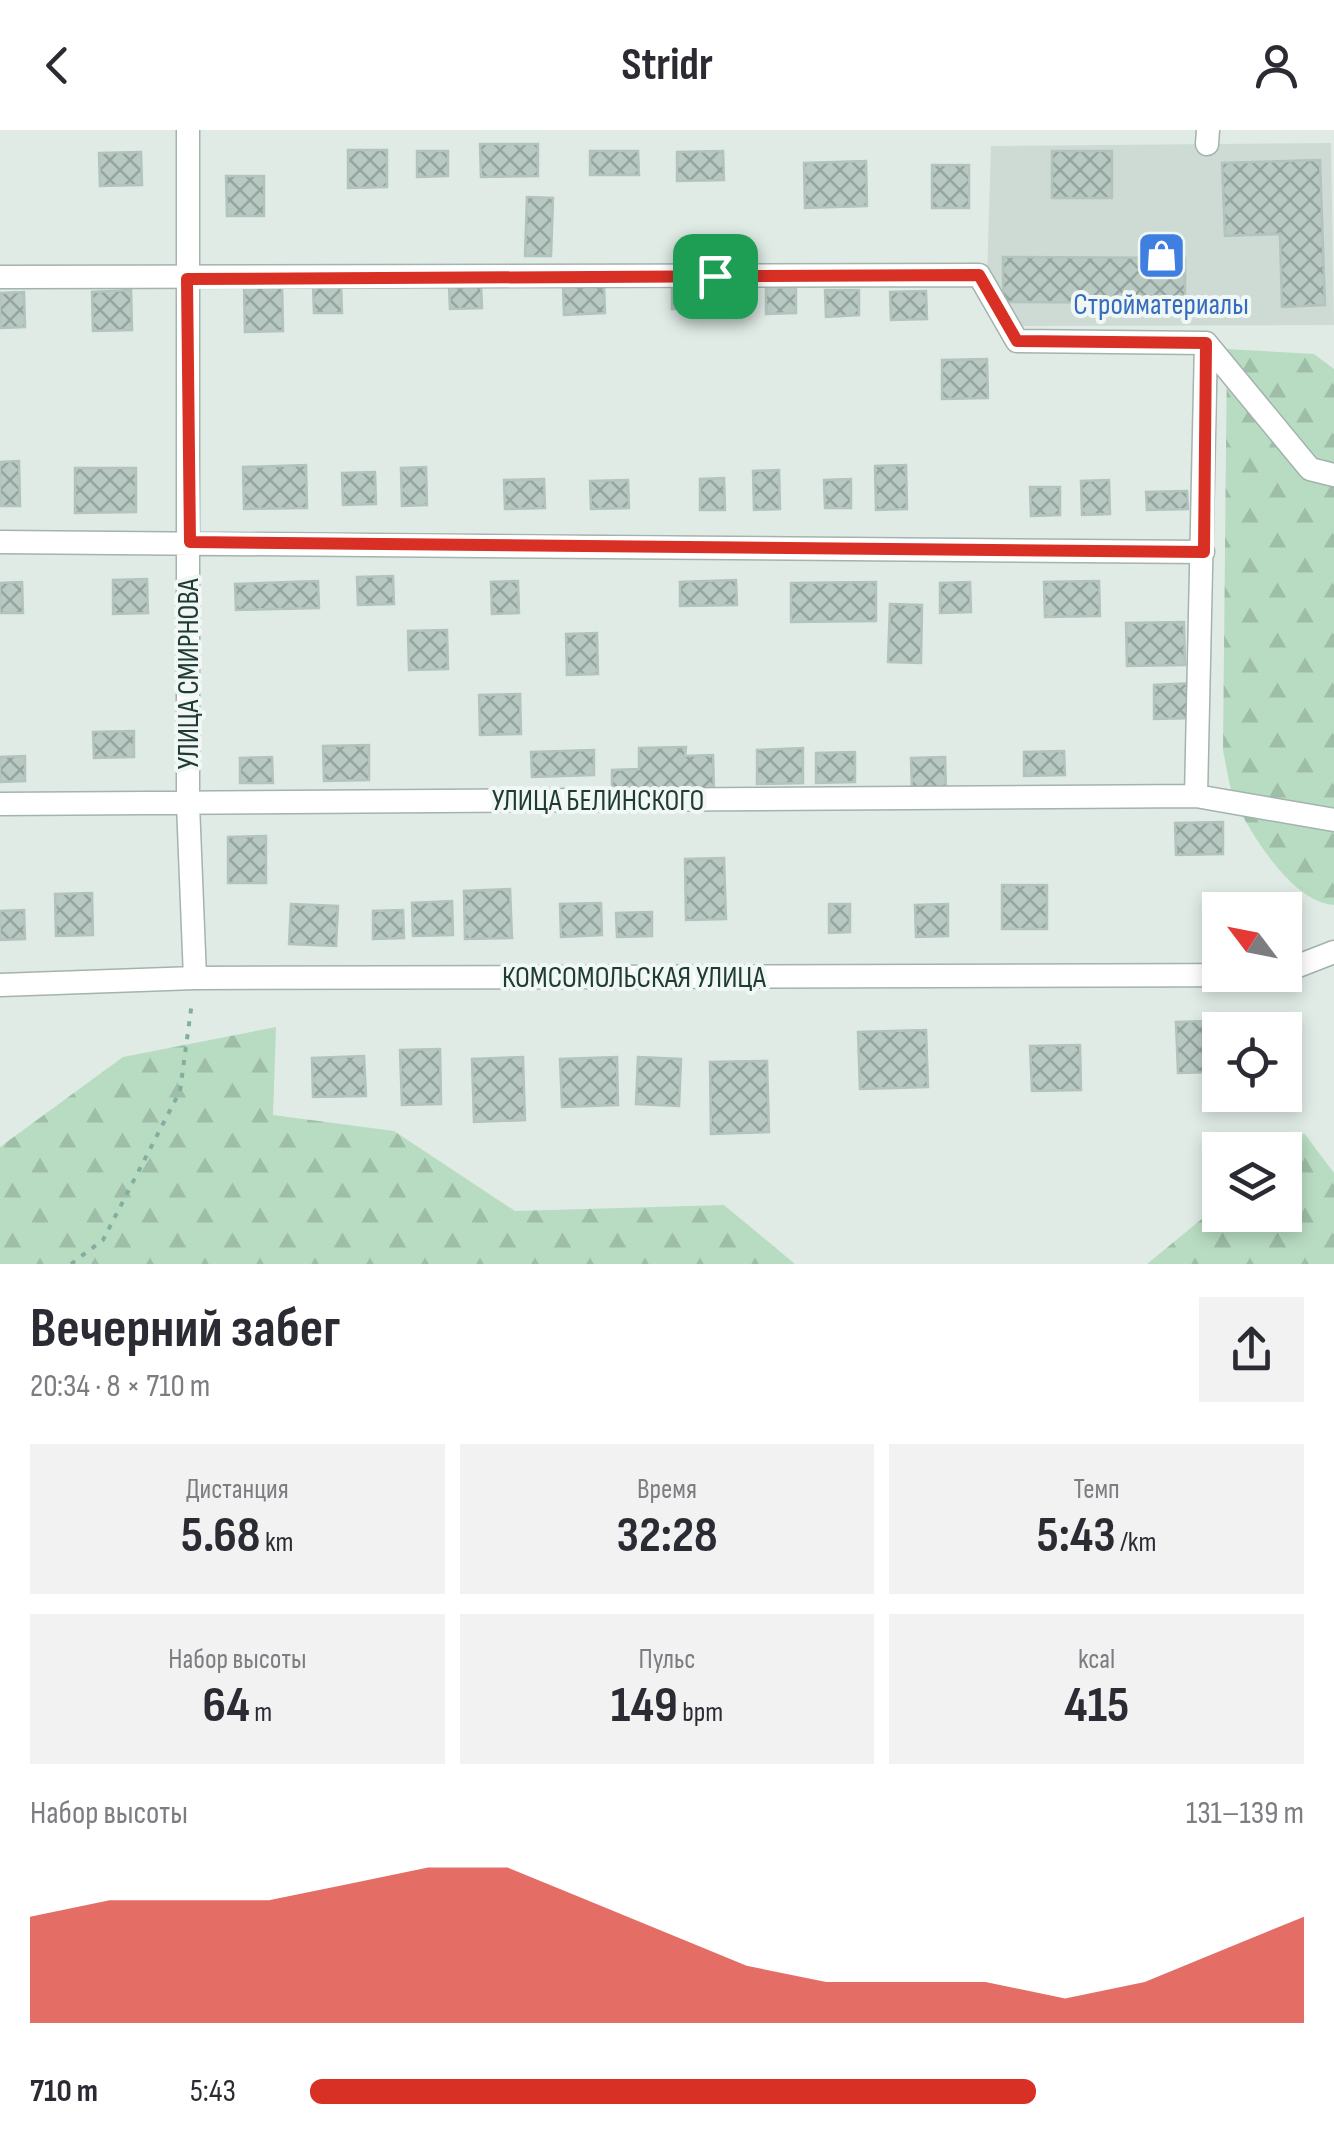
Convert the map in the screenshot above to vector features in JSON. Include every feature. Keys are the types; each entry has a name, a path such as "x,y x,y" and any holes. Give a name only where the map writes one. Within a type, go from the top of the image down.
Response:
{"street":[{"name":"УЛИЦА СМИРНОВА","path":"188,130 188,804 195,978"},
{"path":"0,277 979,275 1017,341 1206,343 1310,469 1334,475"},
{"path":"1196,796 1206,343"},
{"path":"0,542 1204,552"},
{"name":"УЛИЦА БЕЛИНСКОГО","path":"0,804 1196,796 1334,820"},
{"path":"1302,965 1334,952"},
{"name":"КОМСОМОЛЬСКАЯ УЛИЦА","path":"0,985 195,978 1202,975"}],"path":[{"path":"71,1264 102,1240 180,1091 195,978"}],"shaded area":[{"name":"Стройматериалы","path":"1331,143 1334,325 1016,326 987,278 991,146"}],"green space":[{"path":"1227,349 1314,354 1334,369 1334,905 1304,893 1265,851 1234,799 1223,751"},
{"path":"276,1027 273,1115 394,1131 515,1211 724,1205 795,1264 0,1264 0,1147 123,1057"},
{"path":"1302,1135 1334,1173 1334,1264 1147,1264 1202,1219 1202,1232 1302,1232"}],"building":[{"path":"480,144 538,144 538,176 481,177"},
{"path":"348,150 387,150 387,187 348,188"},
{"path":"417,151 448,151 448,176 417,177"},
{"path":"590,151 638,151 639,175 590,175"},
{"path":"723,151 724,180 677,181 677,152"},
{"path":"1052,151 1112,151 1112,198 1052,198"},
{"path":"141,152 142,185 100,186 99,153"},
{"path":"1320,160 1325,305 1282,307 1280,234 1225,236 1222,163"},
{"path":"866,161 867,206 805,208 804,163"},
{"path":"932,165 969,165 969,208 932,208"},
{"path":"226,176 264,176 264,216 227,216"},
{"path":"527,197 553,198 551,256 525,256"},
{"path":"1003,257 1185,258 1185,303 1003,302"},
{"path":"282,285 283,331 245,332 244,286"},
{"path":"313,285 341,285 342,313 314,313"},
{"path":"481,285 482,308 450,309 449,286"},
{"path":"604,285 605,313 564,315 563,286"},
{"path":"796,287 796,313 766,314 766,288"},
{"path":"696,288 697,308 672,309 672,289"},
{"path":"131,290 132,330 93,331 92,292"},
{"path":"825,290 859,290 859,315 826,317"},
{"path":"926,291 927,319 891,320 890,292"},
{"path":"24,292 25,327 0,328 0,293"},
{"path":"987,359 988,398 942,399 942,360"},
{"path":"19,461 20,506 0,506 0,462"},
{"path":"306,465 307,508 244,509 243,467"},
{"path":"906,465 907,509 876,510 875,466"},
{"path":"426,467 427,505 402,506 401,468"},
{"path":"75,468 136,468 136,512 75,513"},
{"path":"779,470 780,509 754,510 753,471"},
{"path":"375,472 376,504 343,505 342,473"},
{"path":"724,478 725,510 700,510 700,479"},
{"path":"544,479 545,508 505,509 504,480"},
{"path":"851,479 851,508 825,508 824,480"},
{"path":"628,480 629,508 591,509 590,481"},
{"path":"1109,480 1110,514 1082,515 1081,481"},
{"path":"1030,487 1060,487 1060,515 1031,516"},
{"path":"1187,491 1188,509 1147,510 1146,492"},
{"path":"393,576 394,604 358,605 357,577"},
{"path":"147,579 148,613 113,614 113,580"},
{"path":"736,580 737,605 680,606 680,582"},
{"path":"318,581 319,608 236,610 235,584"},
{"path":"518,581 519,613 492,614 491,582"},
{"path":"1099,581 1100,616 1045,617 1044,582"},
{"path":"22,582 23,613 0,613 0,583"},
{"path":"876,582 876,621 791,622 791,583"},
{"path":"970,582 971,612 940,613 940,583"},
{"path":"890,604 922,605 921,663 888,662"},
{"path":"1184,622 1185,665 1127,666 1126,623"},
{"path":"447,630 448,669 409,670 408,631"},
{"path":"597,633 598,674 567,675 566,634"},
{"path":"1195,683 1197,718 1154,719 1154,685"},
{"path":"520,694 521,734 480,735 479,695"},
{"path":"134,731 134,757 94,758 93,732"},
{"path":"369,745 369,780 324,781 323,746"},
{"path":"686,747 685,756 713,755 714,790 612,791 612,770 639,769 639,748"},
{"path":"803,748 803,783 757,784 757,750"},
{"path":"594,750 594,775 532,777 531,752"},
{"path":"1064,751 1065,775 1024,776 1024,752"},
{"path":"855,752 855,782 816,783 816,753"},
{"path":"25,756 25,781 0,782 0,757"},
{"path":"272,757 273,783 240,783 240,758"},
{"path":"945,757 946,791 912,792 911,758"},
{"path":"1223,822 1223,854 1176,855 1175,823"},
{"path":"266,836 266,883 228,883 228,837"},
{"path":"724,858 726,919 686,920 685,859"},
{"path":"1002,885 1047,885 1047,929 1002,929"},
{"path":"510,889 512,938 465,939 464,891"},
{"path":"92,893 93,935 56,936 55,894"},
{"path":"452,901 453,935 413,936 412,903"},
{"path":"601,903 602,935 561,937 560,904"},
{"path":"291,904 338,906 336,946 289,944"},
{"path":"829,904 850,904 850,932 829,933"},
{"path":"948,904 948,936 916,937 915,905"},
{"path":"24,910 25,939 0,940 0,911"},
{"path":"403,910 404,938 373,939 373,911"},
{"path":"652,912 652,936 617,937 616,913"},
{"path":"1202,1021 1202,1072 1178,1073 1176,1022"},
{"path":"926,1030 928,1087 860,1089 858,1032"},
{"path":"1080,1045 1081,1090 1032,1091 1030,1046"},
{"path":"440,1049 441,1104 402,1105 400,1050"},
{"path":"364,1056 366,1096 313,1097 312,1058"},
{"path":"523,1057 525,1120 474,1122 472,1059"},
{"path":"617,1057 618,1105 562,1107 560,1059"},
{"path":"638,1057 681,1059 679,1106 636,1104"},
{"path":"767,1061 769,1132 711,1134 710,1062"}],"place":[{"name":"Стройматериалы","path":"1161,256"}],"route":[{"path":"979,275 1017,341 1206,343 1204,552 190,542 187,279 715,276 979,275"}]}
